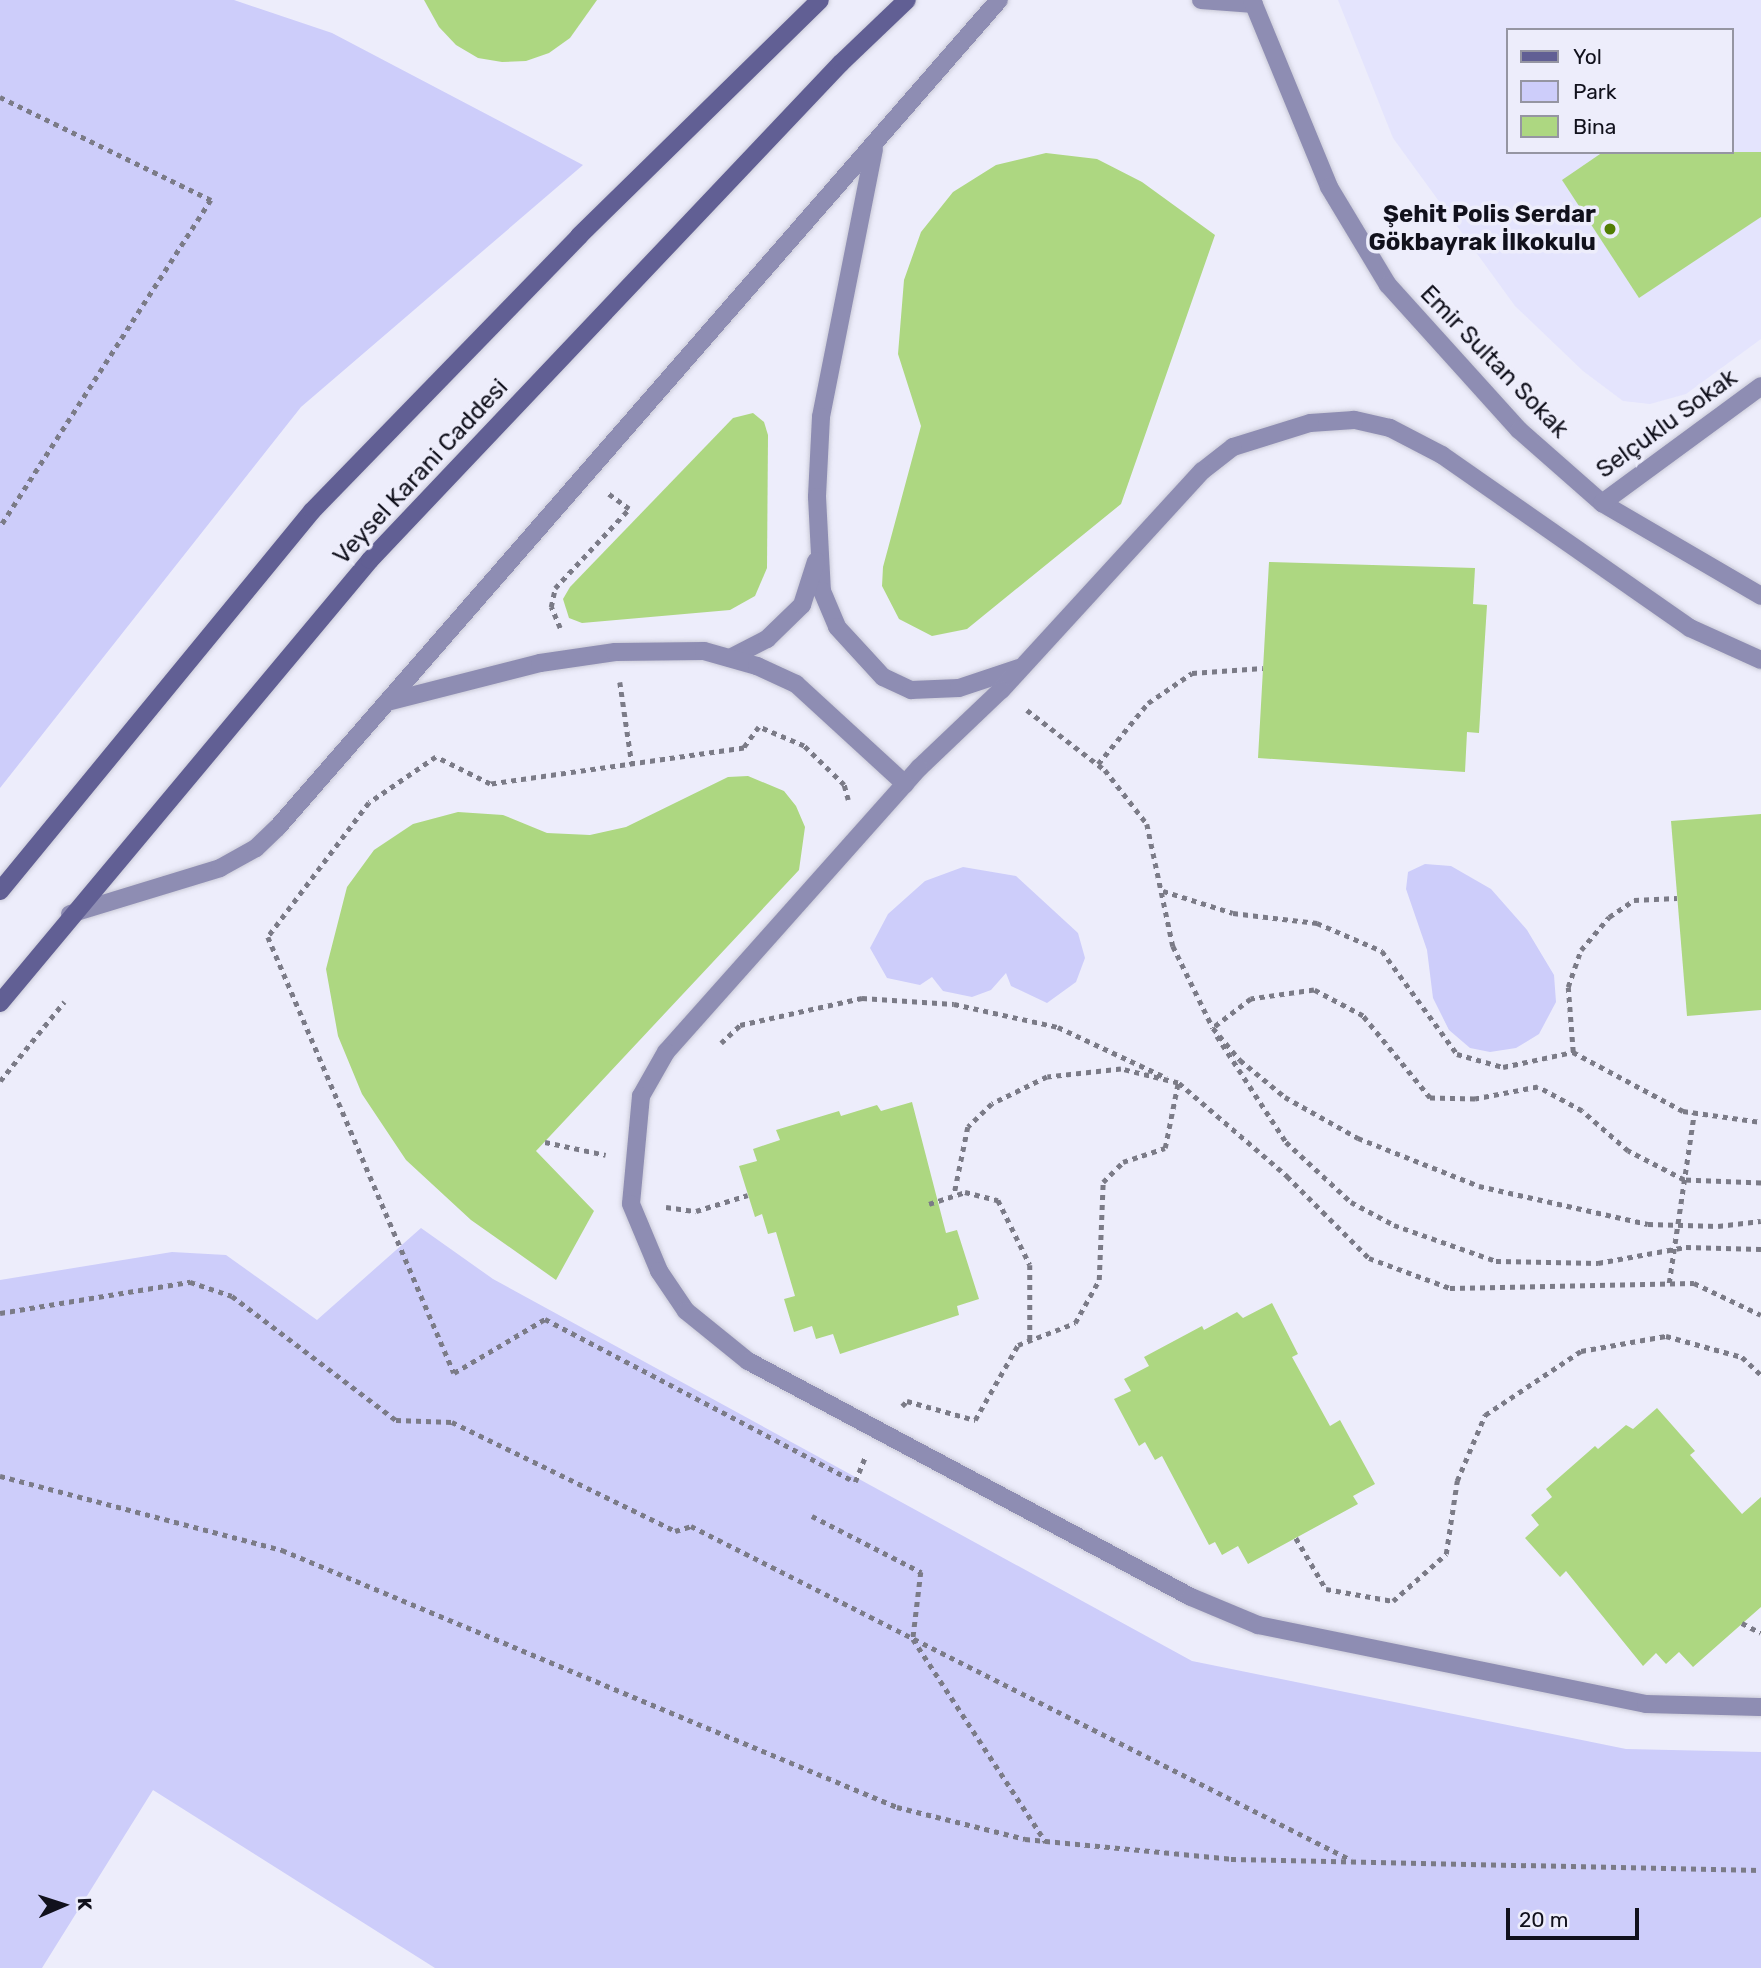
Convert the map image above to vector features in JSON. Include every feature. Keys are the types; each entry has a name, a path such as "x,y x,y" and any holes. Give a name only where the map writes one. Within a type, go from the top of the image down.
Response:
{"street":[{"name":"Veysel Karani Caddesi","path":"0,891 312,511 579,236 820,0"},
{"name":"Veysel Karani Caddesi","path":"0,1003 69,914 370,560 841,63 907,0"},
{"path":"69,914 220,868 256,848 387,702 999,0"},
{"path":"1201,0 1253,2"},
{"name":"Emir Sultan Sokak","path":"1253,2 1329,187 1388,285 1519,430 1602,502 1761,596"},
{"path":"874,146 821,417 822,591 837,627 883,677 911,690 959,688 1022,667"},
{"name":"Selçuklu Sokak","path":"1602,502 1761,386"},
{"path":"1761,660 1690,628 1442,455 1390,428 1354,421 1310,423 1233,446 1202,471 1001,690 905,784 666,1052 641,1096 631,1204 659,1271 686,1311 748,1361 1191,1597 1258,1625 1646,1704 1761,1707"},
{"path":"730,659 767,639 802,605 820,549"},
{"path":"387,702 540,663 615,652 704,651 796,684 905,784"}],"path":[{"path":"0,97 211,200 0,527"},
{"path":"569,634 560,629 551,607 555,588 629,509 584,477"},
{"path":"615,652 632,764"},
{"path":"1098,764 1148,703 1192,673 1263,668"},
{"path":"1001,690 1098,764 1147,824 1174,946 1226,1056 1286,1142 1350,1202 1394,1225 1496,1261 1598,1263 1674,1249 1761,1249"},
{"path":"1162,891 1233,913 1317,923 1382,951 1457,1054 1503,1067 1573,1052 1683,1111 1761,1122"},
{"path":"1573,1052 1568,987 1581,950 1609,917 1634,900 1678,898"},
{"path":"1213,1028 1251,999 1314,990 1363,1016 1430,1098 1475,1099 1538,1087 1581,1111 1628,1151 1684,1180 1761,1183"},
{"path":"713,1051 740,1025 875,999 954,1004 1058,1027 1178,1083 1287,1176 1369,1258 1450,1288 1694,1283 1761,1315"},
{"path":"0,1081 64,1002"},
{"path":"1213,1028 1240,1060 1285,1097 1358,1138 1479,1186 1577,1210 1678,1225 1761,1221"},
{"path":"954,1196 968,1128 1003,1099 1047,1077 1121,1069 1178,1083"},
{"path":"1669,1283 1694,1113"},
{"path":"545,1142 652,1164 664,1207 696,1211 748,1195"},
{"path":"929,1204 965,1192 998,1200 1030,1265 1030,1341"},
{"path":"0,1313 190,1282 232,1297 396,1420 452,1422 675,1531 691,1526 1355,1862"},
{"path":"1296,1538 1326,1589 1393,1601 1446,1554 1457,1481 1485,1415 1581,1351 1666,1336 1742,1357 1761,1375"},
{"path":"0,1476 282,1550 897,1807 1046,1842 1231,1860 1761,1870"},
{"path":"812,1516 921,1572 913,1639 1046,1842"},
{"path":"1742,1623 1761,1633"}],"shaded area":[{"name":"Şehit Polis Serdar Gökbayrak İlkokulu","path":"1338,0 1761,0 1761,339 1686,394 1650,404 1623,401 1583,371 1515,306 1393,138"}],"green space":[{"path":"0,0 234,0 332,33 583,165 301,407 0,788"},
{"path":"1425,864 1451,866 1491,889 1527,930 1554,975 1556,1002 1539,1034 1516,1048 1490,1052 1470,1048 1449,1030 1433,998 1427,950 1406,889 1408,872"},
{"path":"963,867 1016,876 1078,933 1085,958 1076,982 1047,1003 1011,986 1006,973 991,990 972,997 943,991 932,977 920,985 887,978 870,948 888,914 925,881"},
{"path":"421,1228 493,1279 1192,1661 1626,1749 1761,1752 1761,1968 435,1968 153,1790 42,1968 0,1968 0,1280 172,1252 226,1255 317,1320"}],"building":[{"path":"424,0 597,0 570,38 549,53 526,61 502,62 478,58 456,45 439,27"},
{"path":"1761,152 1761,217 1639,298 1562,180 1600,154"},
{"path":"1046,153 1097,159 1142,182 1215,235 1121,504 967,629 932,636 899,619 882,586 883,567 921,426 898,354 904,280 921,232 953,192 996,165"},
{"path":"753,413 764,422 768,435 767,568 755,596 730,610 582,623 569,618 563,599 570,587 733,418"},
{"path":"1269,562 1475,568 1473,604 1487,605 1479,733 1467,732 1465,772 1258,758"},
{"path":"748,776 784,791 796,806 805,827 799,870 536,1151 594,1211 556,1280 471,1220 406,1160 362,1094 338,1036 326,969 347,887 374,850 413,824 458,812 503,815 547,833 590,835 626,827 728,777"},
{"path":"1761,814 1761,1010 1687,1016 1671,821"},
{"path":"912,1102 946,1233 957,1230 979,1299 957,1306 959,1315 840,1354 833,1334 816,1339 812,1326 794,1332 784,1299 795,1296 776,1232 768,1234 762,1214 755,1217 739,1166 757,1161 753,1149 780,1140 776,1130 839,1111 841,1116 877,1105 881,1111"},
{"path":"1272,1303 1298,1354 1292,1357 1330,1426 1340,1420 1375,1484 1353,1496 1358,1504 1248,1564 1238,1546 1222,1555 1215,1542 1209,1545 1162,1456 1155,1460 1145,1442 1139,1446 1114,1399 1131,1391 1124,1379 1149,1366 1144,1357 1202,1326 1204,1330 1237,1312 1243,1318"},
{"path":"1657,1408 1695,1451 1690,1455 1742,1514 1761,1497 1761,1607 1693,1667 1679,1652 1666,1664 1656,1653 1643,1666 1566,1571 1560,1577 1525,1538 1539,1525 1531,1515 1552,1497 1546,1489 1595,1446 1598,1449 1626,1425 1633,1429"}],"place":[{"name":"Şehit Polis Serdar Gökbayrak İlkokulu","path":"1610,229"}]}
